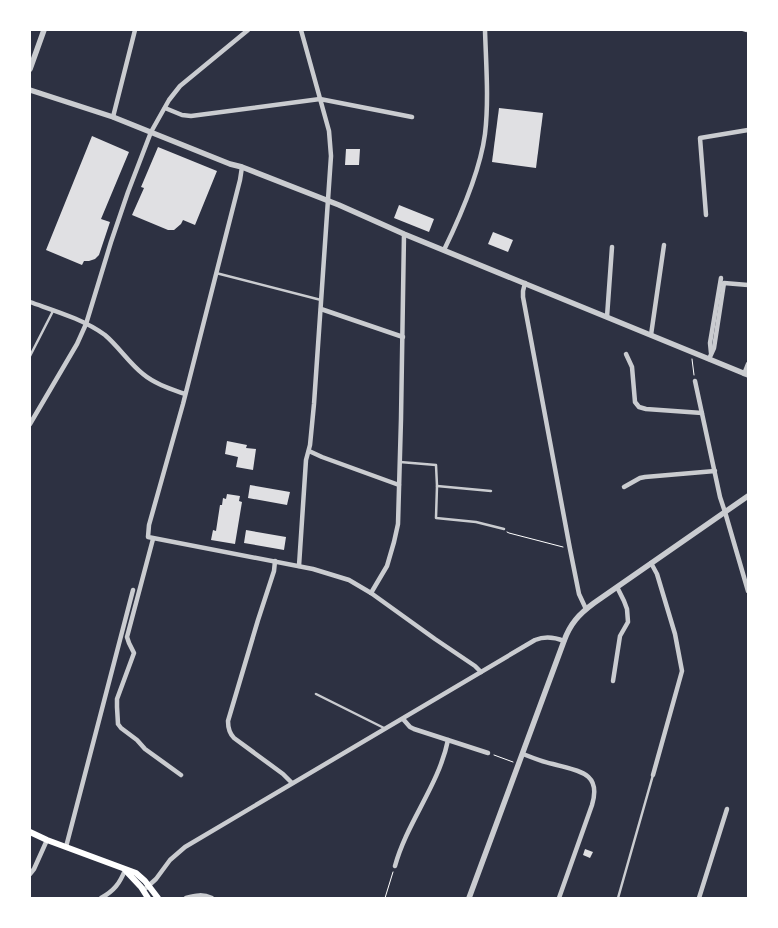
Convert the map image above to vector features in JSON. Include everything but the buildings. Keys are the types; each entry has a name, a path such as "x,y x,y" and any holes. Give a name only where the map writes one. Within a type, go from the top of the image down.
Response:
{"main road":[{"path":"30,832 125,870 158,898"},
{"path":"146,888 148,898"}],"street":[{"path":"30,69 44,30"},
{"path":"113,117 135,30"},
{"path":"30,424 77,344 86,324 128,192 151,132 164,108 180,86 248,30"},
{"path":"299,566 306,460 309,451 314,404 331,156 331,141 301,30"},
{"path":"444,250 474,178 482,149 486,121 485,30"},
{"path":"30,90 113,117 328,201 651,335 710,357 746,374 748,364"},
{"path":"164,108 182,115 191,116 320,98 412,117"},
{"path":"706,215 700,138 748,130"},
{"path":"181,775 145,749 137,740 121,728 117,721 117,699 134,653 127,637 151,538 149,525 185,394 242,167"},
{"path":"371,593 387,566 398,524 404,234"},
{"path":"651,335 664,245"},
{"path":"607,317 612,247"},
{"path":"710,357 710,343 720,278"},
{"path":"525,283 523,297 570,549 579,594 586,609"},
{"path":"710,357 716,339 724,283 748,285"},
{"path":"30,302 86,324 115,344 144,375 185,394"},
{"path":"321,309 403,337"},
{"path":"626,354 632,366 635,402 638,407 642,409 702,413"},
{"path":"695,381 720,498 748,590"},
{"path":"309,451 399,485"},
{"path":"624,487 645,477 715,471"},
{"path":"469,898 564,641 574,620 586,609 748,496"},
{"path":"151,538 322,571 355,583 481,672"},
{"path":"275,561 274,571 228,721 228,728 234,738 283,774 292,783"},
{"path":"651,563 658,574 675,634 682,671 653,775"},
{"path":"613,681 620,636 628,622 627,609 617,587"},
{"path":"66,847 133,590"},
{"path":"146,888 156,879 170,860 185,847 292,783 539,639 553,637 564,641"},
{"path":"403,718 414,729 488,754"},
{"path":"395,866 402,846 436,775 448,740"},
{"path":"523,754 583,773 592,782 595,789 595,796 559,898"},
{"path":"699,898 727,809"},
{"path":"30,874 47,840"},
{"path":"101,898 117,886 125,870"},
{"path":"186,898 203,895 212,898"}],"lane":[{"path":"216,273 321,300"},
{"path":"30,356 54,311"},
{"path":"400,462 436,465 436,518 476,522 504,530"},
{"path":"437,486 490,491"},
{"path":"316,694 386,729"},
{"path":"618,898 653,775"}],"path":[{"path":"740,30 748,32"},
{"path":"693,352 692,364 695,381"},
{"path":"504,530 570,549"},
{"path":"488,754 519,764"},
{"path":"385,898 395,866"}]}
